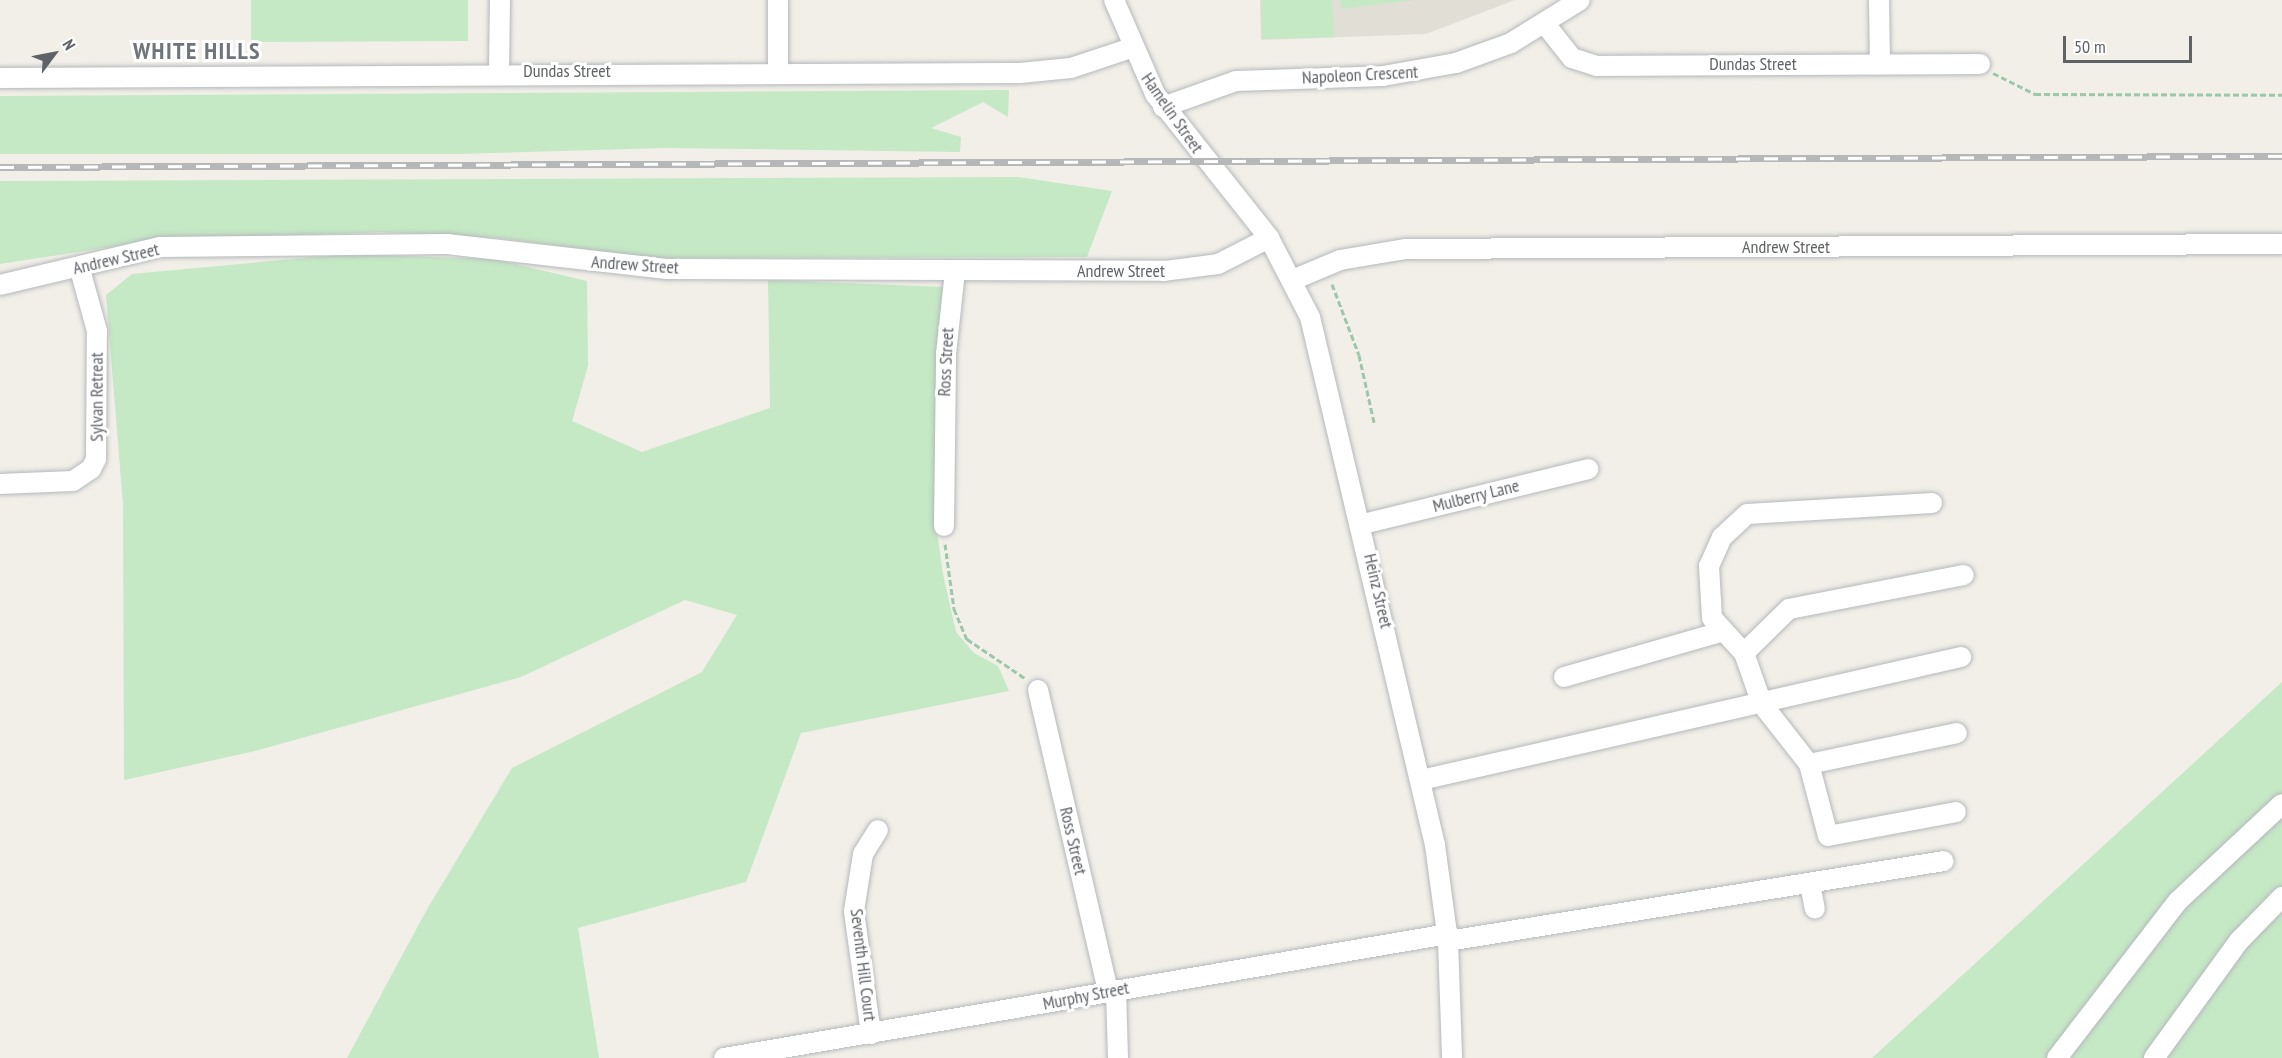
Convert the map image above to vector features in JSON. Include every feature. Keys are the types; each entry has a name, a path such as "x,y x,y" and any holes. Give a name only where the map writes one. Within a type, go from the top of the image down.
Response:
{"street":[{"path":"499,71 500,0"},
{"path":"778,0 778,72"},
{"name":"Hamelin Street","path":"1114,0 1131,48 1163,107 1205,159"},
{"name":"Napoleon Crescent","path":"1163,107 1236,81 1428,71 1484,55 1545,24 1580,0"},
{"path":"1879,0 1880,64"},
{"name":"Dundas Street","path":"1545,24 1572,58 1597,66 1980,63"},
{"name":"Dundas Street","path":"0,78 499,71 1049,71 1131,48"},
{"name":"Heinz Street","path":"1205,159 1269,238 1295,279 1318,343 1363,524 1421,780 1448,938 1452,1058"},
{"name":"Andrew Street","path":"0,285 160,247 414,244 667,269 1184,270 1233,259 1269,238"},
{"name":"Andrew Street","path":"1295,279 1340,260 1406,249 2282,244"},
{"name":"Sylvan Retreat","path":"0,484 73,481 91,470 96,459 97,331 79,266"},
{"name":"Ross Street","path":"944,526 946,354 955,271"},
{"name":"Mulberry Lane","path":"1363,524 1588,469"},
{"path":"1932,504 1747,514 1722,537 1709,566 1712,618 1744,653 1762,704 1809,764 1828,836 1956,812"},
{"path":"1744,653 1789,609 1964,575"},
{"path":"1564,677 1724,631"},
{"path":"1421,780 1961,657"},
{"name":"Ross Street","path":"1038,690 1112,991 1118,1058"},
{"path":"1809,764 1957,733"},
{"path":"2058,1058 2178,901 2282,804"},
{"name":"Seventh Hill Court","path":"871,1034 854,910 863,854 878,830"},
{"name":"Murphy Street","path":"724,1058 1112,991 1810,884 1944,861"},
{"path":"1810,884 1815,909"},
{"path":"2154,1058 2225,957 2282,897"}],"path":[{"path":"1980,63 2012,86 2035,94 2282,95"},
{"path":"1327,273 1345,309 1374,422"},
{"path":"944,526 954,609 967,639 1038,690"}],"shaded area":[{"path":"1260,0 1515,0 1426,34 1261,40"}],"green space":[{"path":"251,0 468,0 468,41 251,42"},
{"path":"1261,0 1332,0 1334,37 1262,39"},
{"path":"1340,0 1414,0 1341,9"},
{"path":"1009,90 1008,117 983,102 931,128 961,137 960,152 665,148 460,154 0,154 0,96"},
{"path":"1018,177 1112,191 1087,257 653,258 500,238 382,232 149,241 0,264 0,181"},
{"path":"346,254 494,259 587,281 588,366 572,421 642,452 770,408 768,280 944,287 934,510 943,574 956,632 974,653 998,666 1009,691 801,733 746,882 578,928 599,1058 347,1058 426,911 512,768 702,672 737,615 685,600 521,677 255,751 124,780 123,505 106,295 132,274"},
{"path":"2282,682 2282,1058 1872,1058 2270,693"}],"railway":[{"path":"0,167 2282,156"}],"district":[{"name":"WHITE HILLS","path":"197,51"}]}
